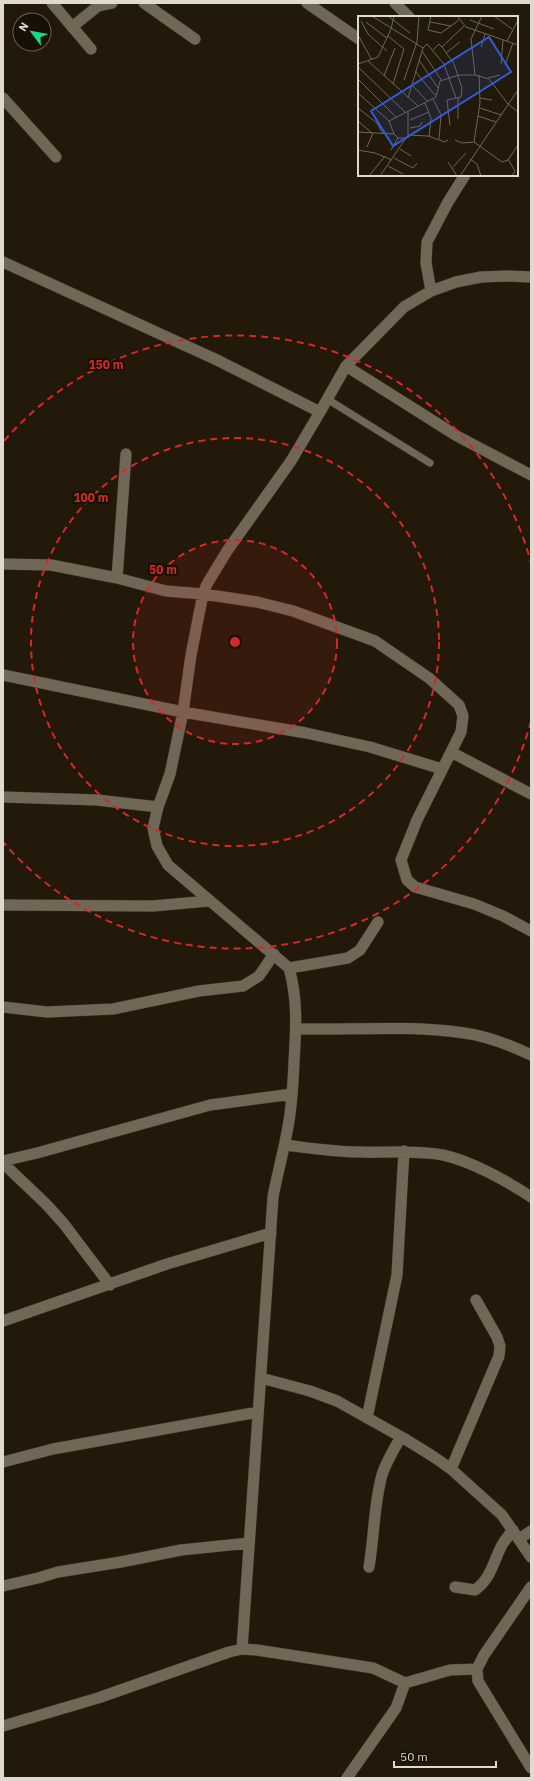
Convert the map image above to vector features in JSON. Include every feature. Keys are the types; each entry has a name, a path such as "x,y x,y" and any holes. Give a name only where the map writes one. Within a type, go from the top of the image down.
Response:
{"street":[{"path":"52,3 91,49"},
{"path":"72,27 98,6 112,3"},
{"path":"144,3 195,39"},
{"path":"307,3 358,38"},
{"path":"395,3 408,16"},
{"path":"3,98 56,157"},
{"path":"431,291 426,263 427,242 463,176"},
{"path":"3,262 217,360 320,412"},
{"path":"242,1649 273,1197 284,1145 292,1094 297,1029 294,986 289,968 168,865 159,852 153,828 158,807 170,774 183,712 191,655 203,594 207,584 227,551 291,461 346,366 404,307 431,291 456,282 481,277 531,276"},
{"path":"346,366 457,436 531,475"},
{"path":"117,578 126,454"},
{"path":"3,564 51,565 117,578 166,591 203,594 256,602 293,611 376,641 429,678 459,705 464,716 461,732 417,820 400,860 407,880 415,886 474,904 503,916 531,931"},
{"path":"3,675 183,712 306,733 349,742 442,769"},
{"path":"452,752 531,794"},
{"path":"3,797 97,800 158,807"},
{"path":"3,904 153,906 209,901"},
{"path":"289,968 348,958 360,950 369,939 378,922"},
{"path":"3,1007 47,1012 114,1009 200,991 243,986 259,976 274,954"},
{"path":"297,1029 390,1028 464,1033 498,1042 531,1055"},
{"path":"3,1162 37,1154 210,1105 292,1094"},
{"path":"284,1145 332,1151 404,1151 444,1156 462,1162 508,1183 531,1197"},
{"path":"367,1418 396,1275 404,1151"},
{"path":"3,1162 64,1224 110,1285"},
{"path":"3,1321 167,1264 271,1233"},
{"path":"451,1469 499,1356 500,1346 497,1337 476,1300"},
{"path":"261,1378 310,1391 337,1401 401,1437 451,1469 502,1515 531,1557"},
{"path":"3,1462 54,1449 258,1412"},
{"path":"369,1567 374,1539 378,1490 383,1474 401,1437"},
{"path":"455,1587 474,1590 481,1586 489,1576 502,1545 516,1534 531,1531"},
{"path":"3,1586 58,1572 121,1562 181,1550 249,1543"},
{"path":"531,1587 484,1655 477,1669 478,1680 531,1768"},
{"path":"3,1726 98,1698 229,1652 242,1649 280,1653 373,1668 405,1683 450,1670 477,1669"},
{"path":"347,1778 396,1708 405,1683"}],"lane":[{"path":"327,400 430,463"}]}
